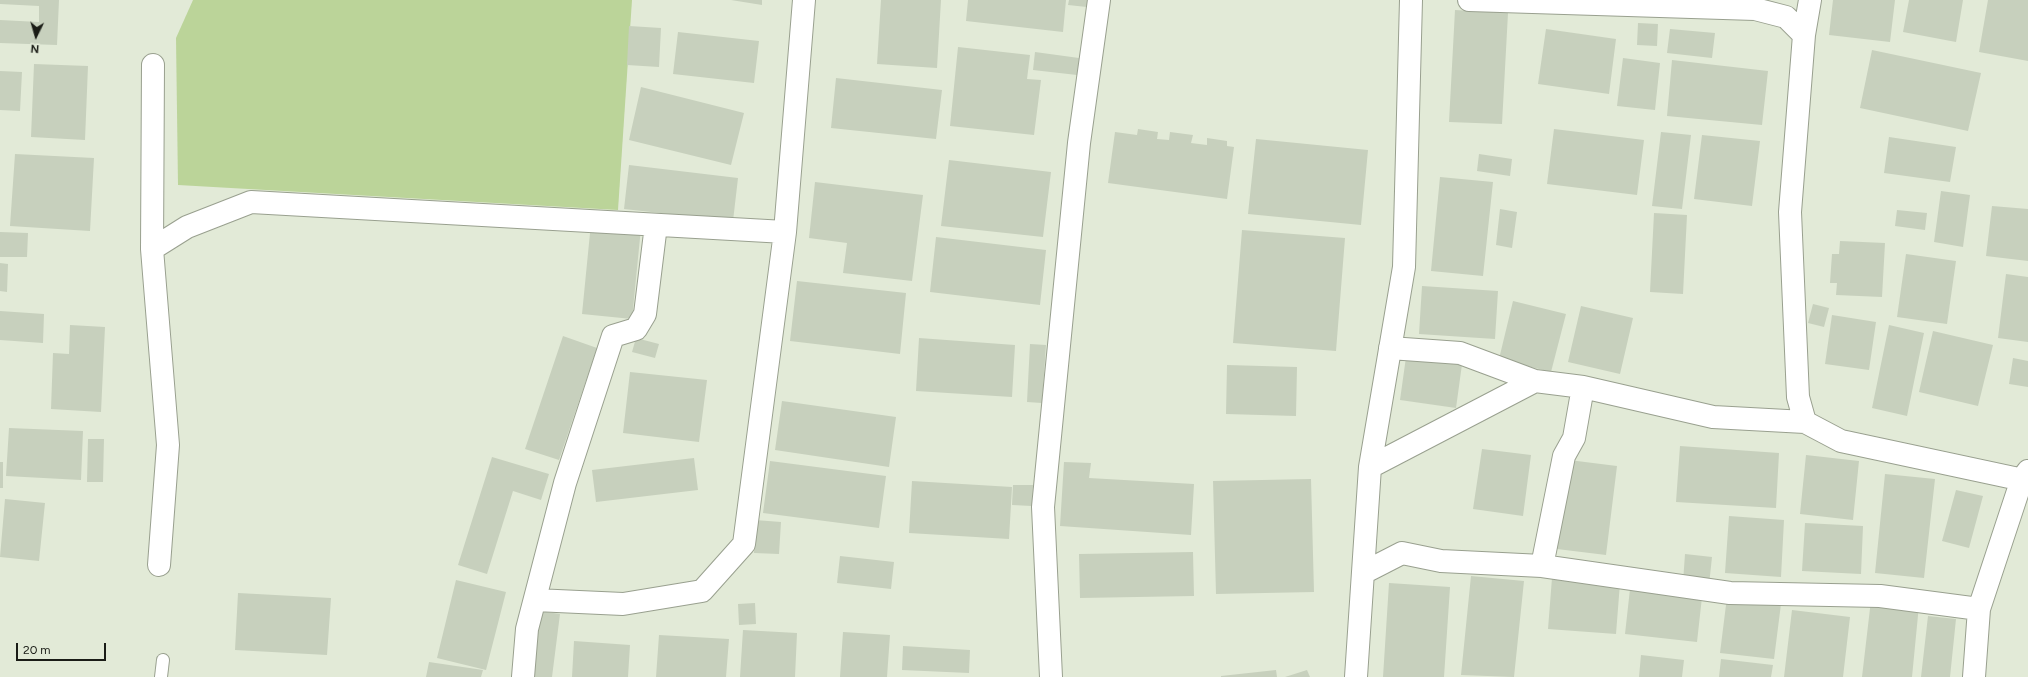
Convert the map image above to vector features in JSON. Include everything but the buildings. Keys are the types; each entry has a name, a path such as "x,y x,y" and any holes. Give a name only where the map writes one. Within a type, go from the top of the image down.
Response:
{"street":[{"path":"534,600 623,604 702,591 744,544 785,232 804,0"},
{"path":"1051,677 1043,507 1079,143 1099,0"},
{"path":"1356,677 1370,467 1404,266 1411,0"},
{"path":"1469,0 1755,9 1786,17 1804,35"},
{"path":"1805,422 1798,397 1790,212 1804,35 1810,0"},
{"path":"153,65 152,249 168,445 159,565"},
{"path":"152,249 187,228 251,202 785,232"},
{"path":"523,677 526,629 565,483 613,336 636,329 645,314 656,224"},
{"path":"1390,348 1460,353 1535,381 1583,387 1713,417 1805,422 1840,441 2026,477 1979,609 1974,677"},
{"path":"1370,467 1535,381"},
{"path":"1542,566 1564,456 1574,438 1583,387"},
{"path":"1363,573 1402,553 1441,561 1542,566 1730,593 1880,596 1979,609"}],"lane":[{"path":"161,677 163,660"}],"green space":[{"path":"193,0 632,0 618,210 178,185 176,38"}]}
